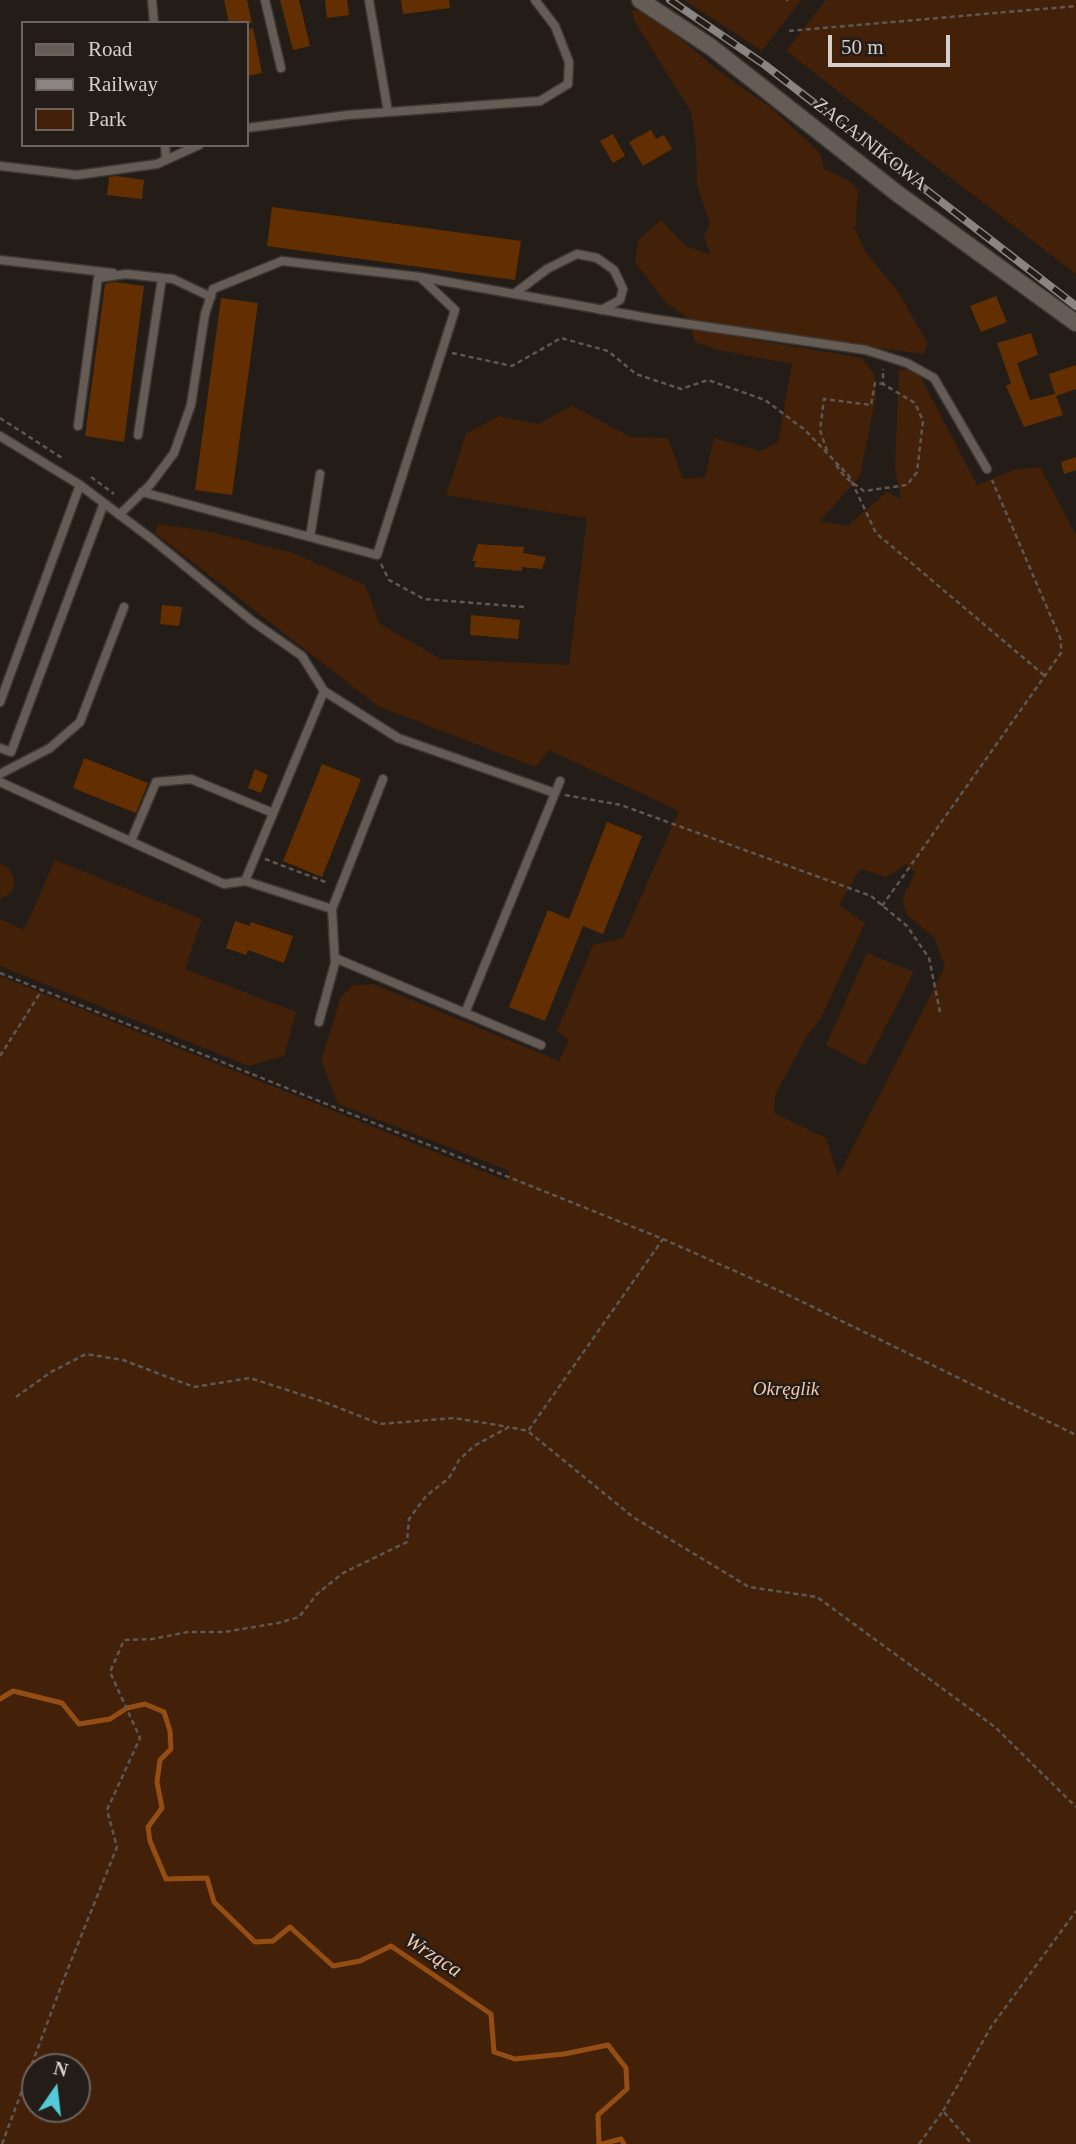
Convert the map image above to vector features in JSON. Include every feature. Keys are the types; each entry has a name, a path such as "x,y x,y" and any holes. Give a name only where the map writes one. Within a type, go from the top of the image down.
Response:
{"street":[{"name":"ZAGAJNIKOWA","path":"640,0 711,47 898,194 1076,323"}],"lane":[{"path":"152,0 154,21"},
{"path":"265,0 281,68"},
{"path":"369,0 388,112"},
{"path":"248,128 388,112 540,101 568,84 569,62 555,26 536,0"},
{"path":"165,147 166,160"},
{"path":"0,166 77,175 157,164 195,147"},
{"path":"514,294 547,269 577,254 597,258 614,270 623,289 620,300 601,310"},
{"path":"0,260 173,279 211,297"},
{"path":"119,515 174,453 191,405 205,314 213,289 282,261 420,277 601,310 866,350 883,355 907,363 934,378 987,469"},
{"path":"78,426 98,278 122,274"},
{"path":"142,492 377,555 455,310 420,277"},
{"path":"138,435 162,278"},
{"path":"0,449 3,437 80,485 252,621 302,656 324,691 398,738 555,793"},
{"path":"310,537 320,474"},
{"path":"0,702 80,485"},
{"path":"0,748 11,752 104,503"},
{"path":"0,774 50,748 80,722 124,607"},
{"path":"245,881 324,691"},
{"path":"131,841 156,782 191,779 273,813"},
{"path":"319,1022 335,958 331,909 383,779"},
{"path":"465,1013 560,781"},
{"path":"0,782 224,884 245,881 331,909"},
{"path":"335,958 541,1045"}],"path":[{"path":"789,31 1076,6"},
{"path":"442,351 512,366 561,338 608,351 636,374 681,389 708,380 765,400 805,430 849,477 876,533 1045,676"},
{"path":"883,355 883,384"},
{"path":"874,383 883,384 915,403 923,421 917,472 907,485 864,491 845,477 828,454 820,430 824,399 871,405 874,383"},
{"path":"882,906 1061,653 1062,640 987,469"},
{"path":"377,555 389,580 424,599 524,607"},
{"path":"555,793 621,805 871,896 907,926 929,958 940,1012"},
{"path":"256,855 340,887"},
{"path":"0,973 663,1239 782,1292 1076,1435"},
{"path":"0,1056 42,990"},
{"path":"528,1431 663,1239"},
{"path":"16,1397 51,1372 86,1354 123,1360 194,1388 250,1378 380,1423 454,1418 528,1431 633,1517 749,1587 817,1597 995,1727 1076,1807"},
{"path":"2,2144 117,1847 107,1810 140,1738 110,1672 124,1640 152,1639 188,1632 224,1632 299,1617 317,1594 343,1573 407,1542 409,1519 426,1496 449,1478 459,1460 474,1446 509,1427"},
{"path":"919,2144 943,2111 991,2027 1076,1911"},
{"path":"943,2111 972,2144"}],"green space":[{"path":"684,0 801,0 762,51"},
{"path":"826,0 1076,0 1076,274 786,51"},
{"path":"638,9 770,107 820,153 824,169 851,182 858,191 855,229 865,251 899,293 928,344 923,354 695,323 665,302 635,262 638,240 661,220 686,246 711,255 704,237 710,223 697,186 696,146 691,112 634,20 632,11"},
{"name":"Okręglik","path":"691,329 862,358 874,374 876,396 860,476 820,521 847,526 887,492 901,499 895,469 899,370 916,368 977,485 1014,470 1040,467 1076,535 1076,2144 0,2144 0,976 507,1181 510,1171 338,1104 321,1060 341,997 352,986 373,984 559,1061 569,1040 557,1031 593,945 623,938 679,811 549,750 535,767 378,706 155,533 159,524 211,532 293,553 365,585 380,624 441,659 569,665 587,518 446,495 466,434 499,416 538,424 572,406 631,437 668,438 683,479 705,477 714,438 760,451 778,442 792,364 718,350 695,342","holes":["907,864 915,873 903,897 904,906 908,916 934,937 945,967 838,1176 826,1138 774,1113 775,1095 807,1036 820,1020 865,923 839,905 860,869 886,877"]},
{"path":"55,860 202,919 185,969 296,1012 284,1056 249,1066 0,966 0,919 24,930"},
{"path":"0,864 10,869 15,881 12,892 0,899"},
{"path":"867,953 914,972 865,1066 826,1045"}],"building":[{"path":"224,0 247,0 252,23 229,21"},
{"path":"280,0 299,0 310,46 293,50"},
{"path":"325,0 347,0 349,15 327,18"},
{"path":"401,0 449,0 450,8 403,14"},
{"path":"253,28 262,73 248,76 248,29"},
{"path":"651,130 656,139 664,135 672,149 643,166 629,142"},
{"path":"613,134 625,156 613,163 600,141"},
{"path":"109,177 144,180 142,199 107,195"},
{"path":"272,207 521,241 515,280 267,246"},
{"path":"114,282 144,286 124,442 85,436 105,284"},
{"path":"996,296 1007,322 981,332 970,306"},
{"path":"221,298 258,303 232,495 195,490"},
{"path":"1031,333 1038,355 1017,363 1030,400 1055,394 1049,374 1076,365 1076,389 1056,396 1063,415 1024,427 1006,386 1011,383 997,343"},
{"path":"1076,457 1076,470 1064,474 1061,462"},
{"path":"478,544 524,547 523,553 546,557 542,569 522,567 522,571 474,567 476,561 472,561"},
{"path":"162,605 182,607 179,626 160,624"},
{"path":"471,615 520,620 518,639 470,635"},
{"path":"84,758 148,783 136,813 73,788"},
{"path":"322,764 361,779 322,877 283,861"},
{"path":"255,769 268,775 261,793 248,788"},
{"path":"607,822 642,836 603,934 583,926 545,1021 509,1007 548,910 569,919"},
{"path":"235,921 249,926 251,922 293,936 284,963 248,950 246,955 226,948"}],"waterway":[{"name":"Wrząca","path":"0,1699 13,1691 62,1703 79,1724 110,1719 127,1708 145,1704 164,1712 170,1731 171,1749 160,1760 157,1782 162,1808 148,1827 150,1841 166,1879 207,1878 214,1902 255,1942 273,1941 290,1927 333,1966 360,1961 391,1946 491,2014 494,2052 515,2059 564,2054 608,2045 626,2068 627,2089 598,2115 599,2144"},
{"name":"Wrząca","path":"602,2144 621,2139 624,2144"}],"railway":[{"path":"670,0 765,65 1076,306"}]}
